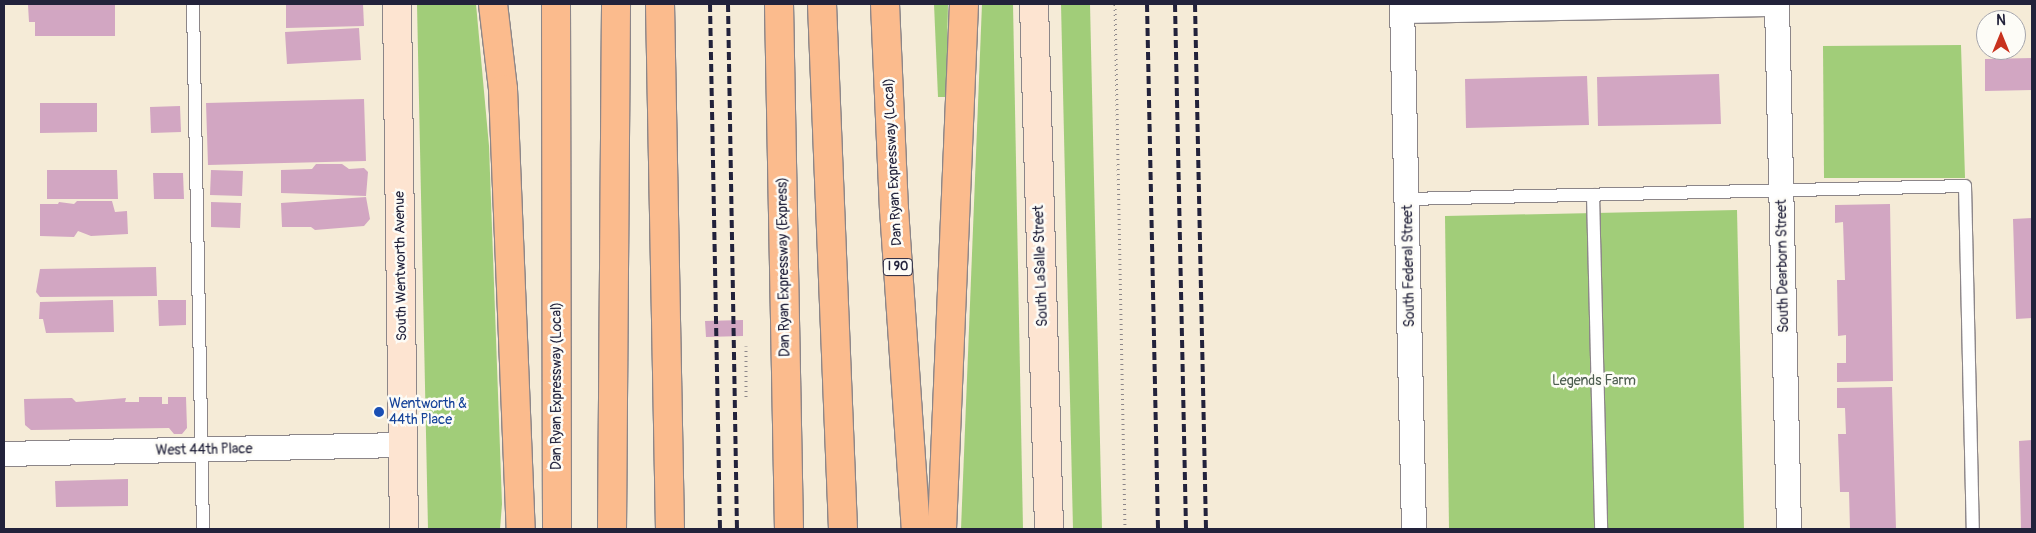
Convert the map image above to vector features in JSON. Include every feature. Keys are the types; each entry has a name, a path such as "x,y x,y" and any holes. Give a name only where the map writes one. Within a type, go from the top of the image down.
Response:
{"highway":[{"path":"493,4 503,89 521,529"},
{"name":"Dan Ryan Expressway (Local)","path":"556,4 557,529"},
{"path":"612,529 616,4"},
{"path":"660,4 670,529"},
{"name":"Dan Ryan Expressway (Express)","path":"779,4 789,529"},
{"path":"822,4 843,529"},
{"name":"Dan Ryan Expressway (Local)","path":"885,4 894,209 916,529"},
{"path":"942,529 964,4"}],"main road":[{"name":"South Wentworth Avenue","path":"397,4 404,529"},
{"name":"South LaSalle Street","path":"1034,4 1049,529"}],"street":[{"path":"1402,8 1769,4"},
{"name":"South Dearborn Street","path":"1778,4 1789,529"},
{"name":"South Federal Street","path":"1402,8 1414,529"},
{"name":"West 44th Place","path":"4,454 404,445"}],"lane":[{"path":"193,4 203,529"},
{"path":"1407,199 1965,186 1973,529"},
{"path":"1593,195 1601,529"}],"path":[{"path":"1115,4 1125,529"},
{"path":"746,346 746,400"}],"green space":[{"path":"417,4 476,4 489,146 502,504 500,529 428,529"},
{"path":"934,4 948,4 946,97 938,97"},
{"path":"982,4 1013,4 1023,529 961,529"},
{"path":"1061,4 1090,4 1102,529 1073,529"},
{"path":"1961,45 1965,178 1824,178 1823,46"},
{"name":"Legends Farm","path":"1737,210 1744,529 1449,529 1445,216"}],"building":[{"path":"115,4 115,36 35,36 35,22 29,22 28,5"},
{"path":"286,4 363,4 364,26 286,28"},
{"path":"359,28 361,60 287,64 285,32"},
{"path":"2026,58 2032,58 2032,90 1985,91 1985,60 2026,60"},
{"path":"1719,74 1721,124 1598,126 1597,77"},
{"path":"1587,76 1589,125 1466,128 1465,79"},
{"path":"364,99 366,161 208,165 206,103"},
{"path":"40,103 97,103 97,132 40,133"},
{"path":"180,106 181,132 151,133 150,107"},
{"path":"316,164 342,164 349,169 364,168 368,172 366,196 281,193 281,170 312,169"},
{"path":"47,170 117,170 118,199 47,199"},
{"path":"211,170 243,171 242,196 210,195"},
{"path":"153,173 183,173 184,199 154,199"},
{"path":"366,197 370,219 364,226 315,230 311,227 282,227 281,203"},
{"path":"77,201 112,201 115,212 127,211 128,234 91,236 78,231 74,237 40,236 40,204 58,204 59,202 74,204"},
{"path":"211,202 241,203 240,228 211,227"},
{"path":"1890,204 1893,381 1837,382 1837,363 1846,363 1846,335 1838,336 1837,280 1845,280 1843,222 1835,223 1835,205"},
{"path":"2032,218 2032,318 2016,319 2013,219"},
{"path":"156,267 157,296 40,297 36,292 40,269"},
{"path":"113,300 114,332 46,333 43,319 39,319 40,302"},
{"path":"158,300 186,300 186,325 159,326"},
{"path":"743,320 743,336 706,337 705,321"},
{"path":"1892,387 1896,529 1850,529 1849,492 1840,492 1838,434 1846,434 1845,408 1837,408 1837,388"},
{"path":"139,397 162,397 162,404 168,404 168,397 186,397 187,428 182,434 174,434 169,428 31,430 25,425 24,399 72,398 76,402 126,398 125,402 139,402"},
{"path":"2032,440 2032,529 2021,529 2019,441"},
{"path":"128,479 128,506 56,507 55,481"}],"railway":[{"path":"710,4 720,529"},
{"path":"728,4 737,529"},
{"path":"1147,4 1158,529"},
{"path":"1175,4 1186,529"},
{"path":"1195,4 1206,529"}],"place":[{"name":"Wentworth & 44th Place","path":"379,412"}]}
